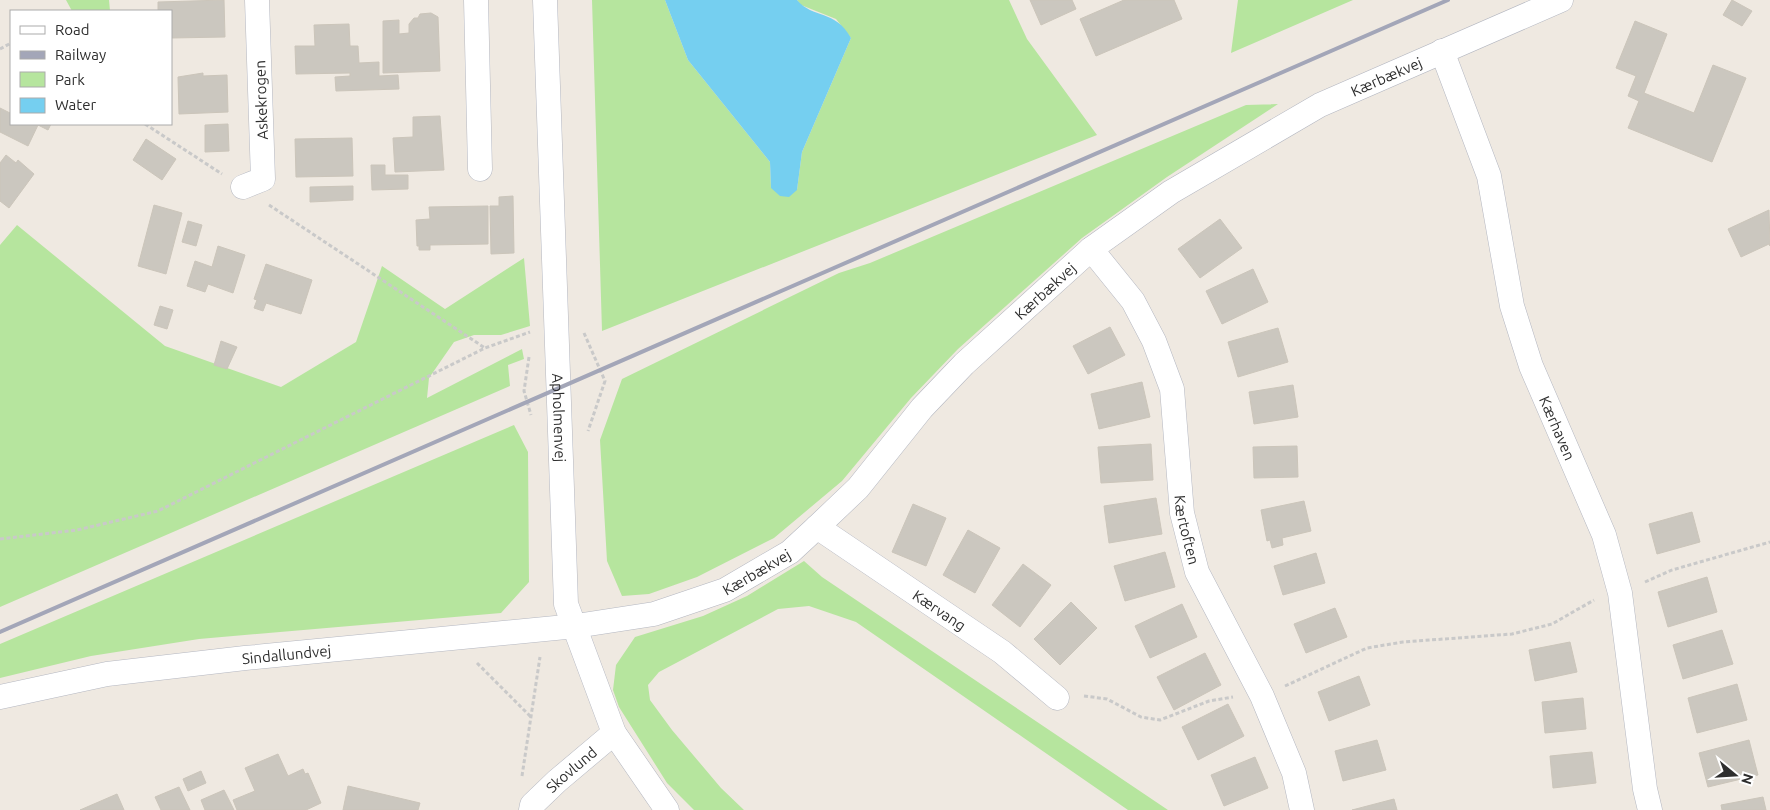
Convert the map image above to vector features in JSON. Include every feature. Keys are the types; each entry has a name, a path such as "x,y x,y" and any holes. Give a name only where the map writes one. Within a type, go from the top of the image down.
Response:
{"street":[{"name":"Askekrogen","path":"243,187 263,179 257,0"},
{"path":"476,0 480,170"},
{"name":"Apholmenvej","path":"545,0 566,604 576,626 614,733 667,810"},
{"name":"Kærbækvej","path":"576,626 654,614 725,590 790,552 858,488 922,408 964,364 1091,249 1171,192 1320,106 1561,0"},
{"name":"Kærhaven","path":"1442,51 1489,176 1512,306 1531,366 1604,535 1620,593 1645,789 1650,810"},
{"name":"Kærtoften","path":"1091,249 1133,302 1154,341 1172,389 1182,513 1198,572 1262,696 1294,773 1302,810"},
{"name":"Kærvang","path":"817,527 988,641 1057,698"},
{"name":"Sindallundvej","path":"0,696 107,674 245,658 576,626"},
{"name":"Skovlund","path":"532,808 556,780 614,733"}],"path":[{"path":"148,125 485,348"},
{"path":"0,539 77,530 158,511 485,348 528,333 583,329 605,381 586,435 561,448"},
{"path":"1057,698 1086,696 1107,699 1141,717 1160,720 1209,701 1231,697 1262,696 1367,648 1403,642 1512,634 1552,624 1596,599 1620,593 1672,570 1770,542"},
{"path":"532,808 519,794 545,628"},
{"path":"453,638 531,718"}],"green space":[{"path":"66,0 109,0 110,10 71,10"},
{"path":"592,0 665,0 688,60 770,162 771,188 797,190 802,152 851,38 836,19 801,5 797,0 1009,0 1027,39 1097,135 602,331"},
{"path":"1238,0 1353,0 1231,53"},
{"path":"1278,104 1167,177 1082,238 958,349 911,398 842,481 774,538 697,577 649,594 622,596 607,561 600,440 622,379 839,273 870,263 1246,105"},
{"path":"17,225 165,346 281,387 356,342 382,266 445,309 524,258 530,326 501,335 474,335 454,342 429,378 427,398 522,349 524,359 508,365 510,386 0,607 0,245"},
{"path":"514,425 528,452 529,582 501,613 199,639 91,656 0,678 0,644"},
{"path":"804,561 822,577 1168,810 1128,810 856,622 809,606 778,609 659,672 648,685 650,700 672,730 721,788 744,810 694,810 667,783 619,707 613,690 616,665 635,637 703,616 747,596"}],"water":[{"path":"665,0 797,0 810,10 838,22 851,38 802,152 797,190 789,197 780,196 771,188 770,162 688,60"}],"building":[{"path":"224,0 225,37 172,38 172,10 158,10 158,2"},
{"path":"1030,0 1072,0 1076,9 1041,25"},
{"path":"1124,0 1174,0 1182,19 1096,56 1080,19"},
{"path":"1732,0 1752,11 1742,26 1723,15"},
{"path":"431,13 438,17 440,71 383,73 383,21 399,20 399,34 409,33 409,24 414,18 418,18 420,14"},
{"path":"1635,21 1667,34 1644,93 1694,113 1713,65 1746,78 1712,162 1628,128 1639,101 1628,96 1636,76 1616,68"},
{"path":"349,24 350,46 358,46 359,63 379,62 379,76 398,75 399,89 336,91 335,77 350,76 350,73 296,74 295,46 315,46 314,25"},
{"path":"203,73 203,76 227,75 228,112 179,114 178,77"},
{"path":"0,108 10,113 10,125 38,125 28,146 0,132"},
{"path":"440,116 444,170 395,172 393,138 413,137 413,117"},
{"path":"228,124 229,151 205,152 205,125"},
{"path":"38,125 50,125 48,130"},
{"path":"352,138 353,176 296,177 295,139"},
{"path":"146,139 176,159 162,180 133,160"},
{"path":"6,155 16,163 18,160 34,174 9,208 0,201 0,163"},
{"path":"371,165 385,165 385,175 408,175 408,189 372,190"},
{"path":"353,186 353,200 310,202 310,187"},
{"path":"513,196 514,253 491,254 490,206 499,206 499,197"},
{"path":"154,205 182,213 166,274 138,266"},
{"path":"488,206 488,244 430,245 430,250 419,250 419,246 417,246 416,220 430,219 429,207"},
{"path":"1769,210 1770,246 1769,244 1741,257 1728,229"},
{"path":"1220,219 1242,248 1200,278 1178,249"},
{"path":"188,221 202,225 196,246 182,242"},
{"path":"218,246 245,255 233,293 208,284 205,292 187,286 195,261 212,267"},
{"path":"266,264 312,280 301,314 266,303 263,311 254,308 257,300 254,299"},
{"path":"1253,269 1268,302 1222,324 1206,291"},
{"path":"160,306 173,310 167,329 154,325"},
{"path":"1110,327 1125,355 1088,374 1073,346"},
{"path":"1278,328 1288,362 1238,377 1228,342"},
{"path":"221,341 237,347 227,369 214,365"},
{"path":"1142,382 1150,417 1099,429 1091,394"},
{"path":"1293,385 1298,417 1254,424 1249,392"},
{"path":"1151,444 1153,480 1101,483 1098,447"},
{"path":"1297,446 1298,477 1254,478 1253,447"},
{"path":"1156,498 1162,534 1109,543 1104,506"},
{"path":"1304,501 1311,531 1282,538 1283,545 1272,548 1270,540 1267,541 1261,510"},
{"path":"913,504 946,518 926,566 892,552"},
{"path":"1692,512 1700,542 1657,554 1649,524"},
{"path":"968,530 1000,548 975,593 943,575"},
{"path":"1165,552 1175,587 1125,601 1114,566"},
{"path":"1316,553 1325,583 1283,595 1274,566"},
{"path":"1023,564 1051,585 1020,627 992,605"},
{"path":"1707,577 1717,612 1668,627 1658,592"},
{"path":"1071,602 1097,628 1060,665 1034,639"},
{"path":"1182,604 1197,637 1150,658 1135,626"},
{"path":"1335,608 1347,637 1306,653 1294,624"},
{"path":"1722,630 1733,664 1683,679 1673,645"},
{"path":"1570,642 1577,672 1535,681 1529,650"},
{"path":"1205,653 1221,685 1174,710 1157,677"},
{"path":"1359,676 1370,705 1329,721 1318,692"},
{"path":"1737,684 1747,720 1697,733 1688,698"},
{"path":"1583,698 1586,729 1545,733 1542,702"},
{"path":"1228,704 1244,736 1198,760 1182,727"},
{"path":"1377,740 1386,770 1343,781 1335,751"},
{"path":"1749,740 1758,775 1708,787 1699,753"},
{"path":"1592,752 1596,783 1553,788 1550,756"},
{"path":"278,754 288,776 303,769 305,774 308,773 321,803 306,810 237,810 233,800 255,791 245,768"},
{"path":"1255,757 1268,788 1224,806 1211,775"},
{"path":"201,771 206,783 188,791 183,779"},
{"path":"348,786 420,803 418,810 343,810"},
{"path":"179,787 190,810 161,810 155,797"},
{"path":"224,790 234,810 205,810 201,800"},
{"path":"117,794 124,810 80,810"},
{"path":"1763,797 1766,810 1722,810 1721,805"},
{"path":"1394,799 1397,810 1352,810"}],"railway":[{"path":"0,632 1448,0"}]}
